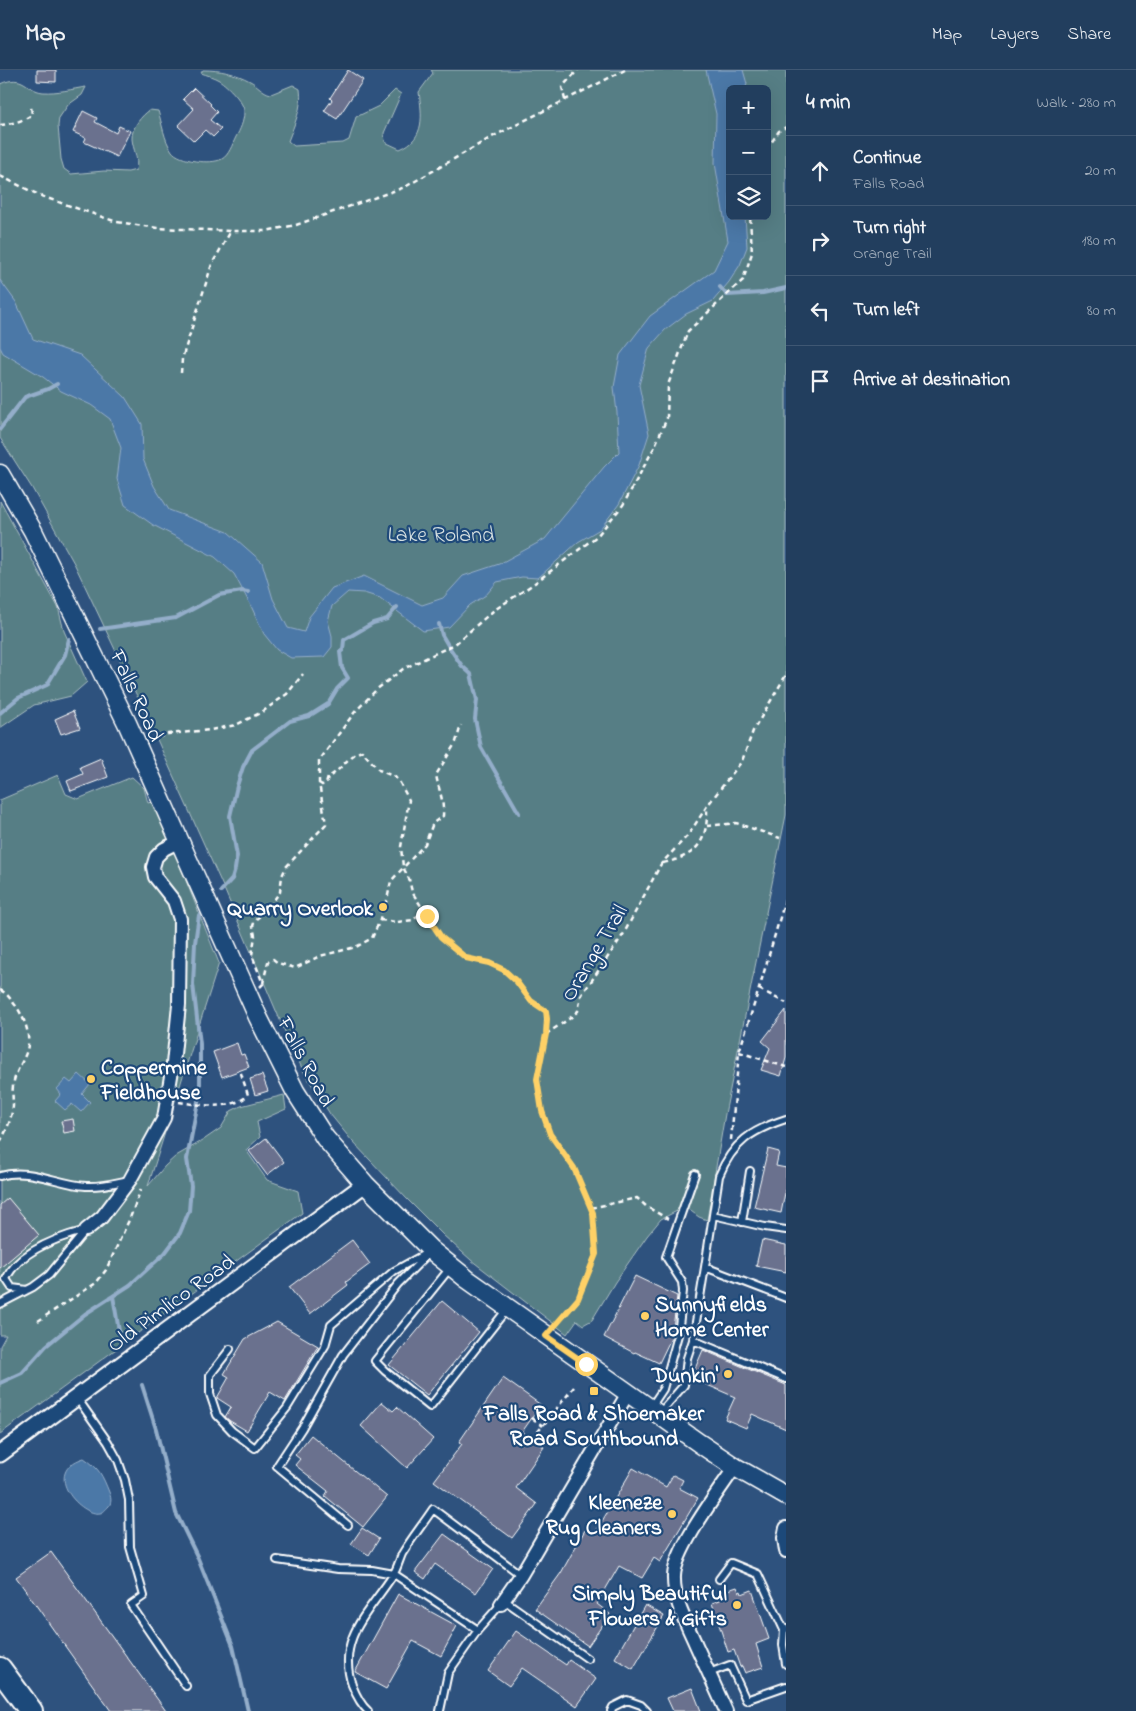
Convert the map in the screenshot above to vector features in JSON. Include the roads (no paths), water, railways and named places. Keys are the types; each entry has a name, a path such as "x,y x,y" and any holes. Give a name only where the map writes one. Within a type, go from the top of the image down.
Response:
{"highway":[{"path":"0,1669 31,1711"}],"main road":[{"name":"Falls Road","path":"0,474 33,530 64,591 180,841 255,988 273,1050 325,1138 365,1184 451,1267 507,1309 735,1467 786,1496"}],"street":[{"path":"86,1230 102,1217 130,1180 164,1118 171,1080 180,1005 180,919 174,901 155,877 153,866 156,857 164,849 180,841"},
{"name":"Old Pimlico Road","path":"0,1454 365,1184"},
{"path":"502,1602 628,1393"},
{"path":"726,1711 681,1611 675,1589 674,1576 682,1549 735,1467"},
{"path":"786,1528 784,1538 786,1551"}],"lane":[{"path":"654,1411 684,1385 687,1358 693,1340 719,1176 731,1152 742,1141 757,1131 786,1119"},
{"path":"742,1222 750,1171"},
{"path":"0,1176 26,1173 85,1186 102,1186 130,1180"},
{"path":"654,1411 663,1389 678,1335 683,1291 682,1282 666,1257 695,1174"},
{"path":"713,1215 786,1230"},
{"path":"27,1290 12,1288 8,1284 6,1279 15,1267 42,1245 86,1230"},
{"path":"0,1304 27,1290 49,1275 86,1230"},
{"path":"230,1349 210,1375 210,1394 217,1415 232,1431 255,1448 287,1408 325,1346 331,1325 394,1271 432,1250"},
{"path":"348,1525 277,1466 302,1428 343,1355 398,1284 432,1250"},
{"path":"451,1267 375,1361 384,1371 430,1407 507,1309"},
{"path":"704,1267 786,1298"},
{"path":"693,1340 786,1379"},
{"path":"76,1397 108,1442 118,1460 125,1480 129,1500 130,1547 144,1596 131,1605 186,1686"},
{"path":"368,1711 362,1706 350,1679 347,1667 348,1646 365,1614 394,1574 402,1555 433,1509 520,1575"},
{"path":"277,1560 394,1574 478,1630"},
{"path":"719,1579 731,1563 758,1574 785,1629 783,1645 786,1664"},
{"path":"440,1711 448,1674 478,1630 502,1602 588,1659"},
{"path":"709,1673 730,1665 746,1700 786,1686"},
{"path":"611,1711 613,1707 627,1700 641,1704 647,1711"}],"water":[{"path":"706,70 743,70 747,85 726,85 726,220 745,220 747,247 740,265 713,301 686,314 665,330 649,348 639,385 649,434 639,465 619,504 600,529 578,542 538,578 522,577 497,582 486,595 470,605 449,627 423,631 380,598 364,593 348,592 332,606 328,621 332,636 332,647 324,657 291,658 277,650 264,634 234,574 215,557 153,525 125,505 117,479 121,448 110,419 91,405 61,391 43,377 3,353 0,347 0,280 16,302 33,339 80,355 125,397 142,424 143,459 154,486 169,510 228,532 262,562 273,599 288,628 304,632 309,617 332,588 364,576 422,605 443,598 463,576 499,564 545,539 604,467 619,452 614,387 620,355 650,316 714,270 728,241 715,163 716,114"},
{"path":"79,1074 90,1084 82,1094 90,1102 81,1112 72,1104 65,1110 55,1101 61,1094 57,1089 66,1079 71,1083"},
{"path":"84,1458 100,1473 110,1494 110,1504 101,1513 92,1512 75,1501 68,1492 65,1483 65,1473 71,1465"}],"waterway":[{"path":"720,287 727,295 763,293 786,288"},
{"path":"0,429 25,397 57,384"},
{"path":"100,629 176,618 219,595 242,591 248,592"},
{"path":"221,891 232,879 235,869 237,856 230,816 243,767 252,750 290,721 309,716 328,704 337,689 348,678 342,668 340,652 343,650 344,640 373,623 387,619 397,607"},
{"path":"439,624 442,635 449,647 462,666 471,674 477,700 475,719 481,747 519,813"},
{"path":"0,713 18,698 47,685 65,655 69,639"},
{"path":"0,1383 22,1373 46,1346 85,1314 130,1285 165,1253 180,1233 189,1211 191,1186 187,1159 200,1091 200,1044 193,984 195,943 199,915"},
{"path":"113,1296 119,1331"},
{"path":"142,1385 156,1429 176,1513 197,1556 233,1646 248,1711"}],"place":[{"name":"Quarry Overlook","path":"383,907"},
{"name":"Coppermine Fieldhouse","path":"91,1079"},
{"name":"Sunnyfields Home Center","path":"645,1316"},
{"name":"Dunkin'","path":"728,1374"},
{"name":"Falls Road & Shoemaker Road Southbound","path":"594,1391"},
{"name":"Kleeneze Rug Cleaners","path":"672,1514"},
{"name":"Simply Beautiful Flowers & Gifts","path":"737,1605"}],"park label":[{"name":"Lake Roland","path":"441,533"}]}
